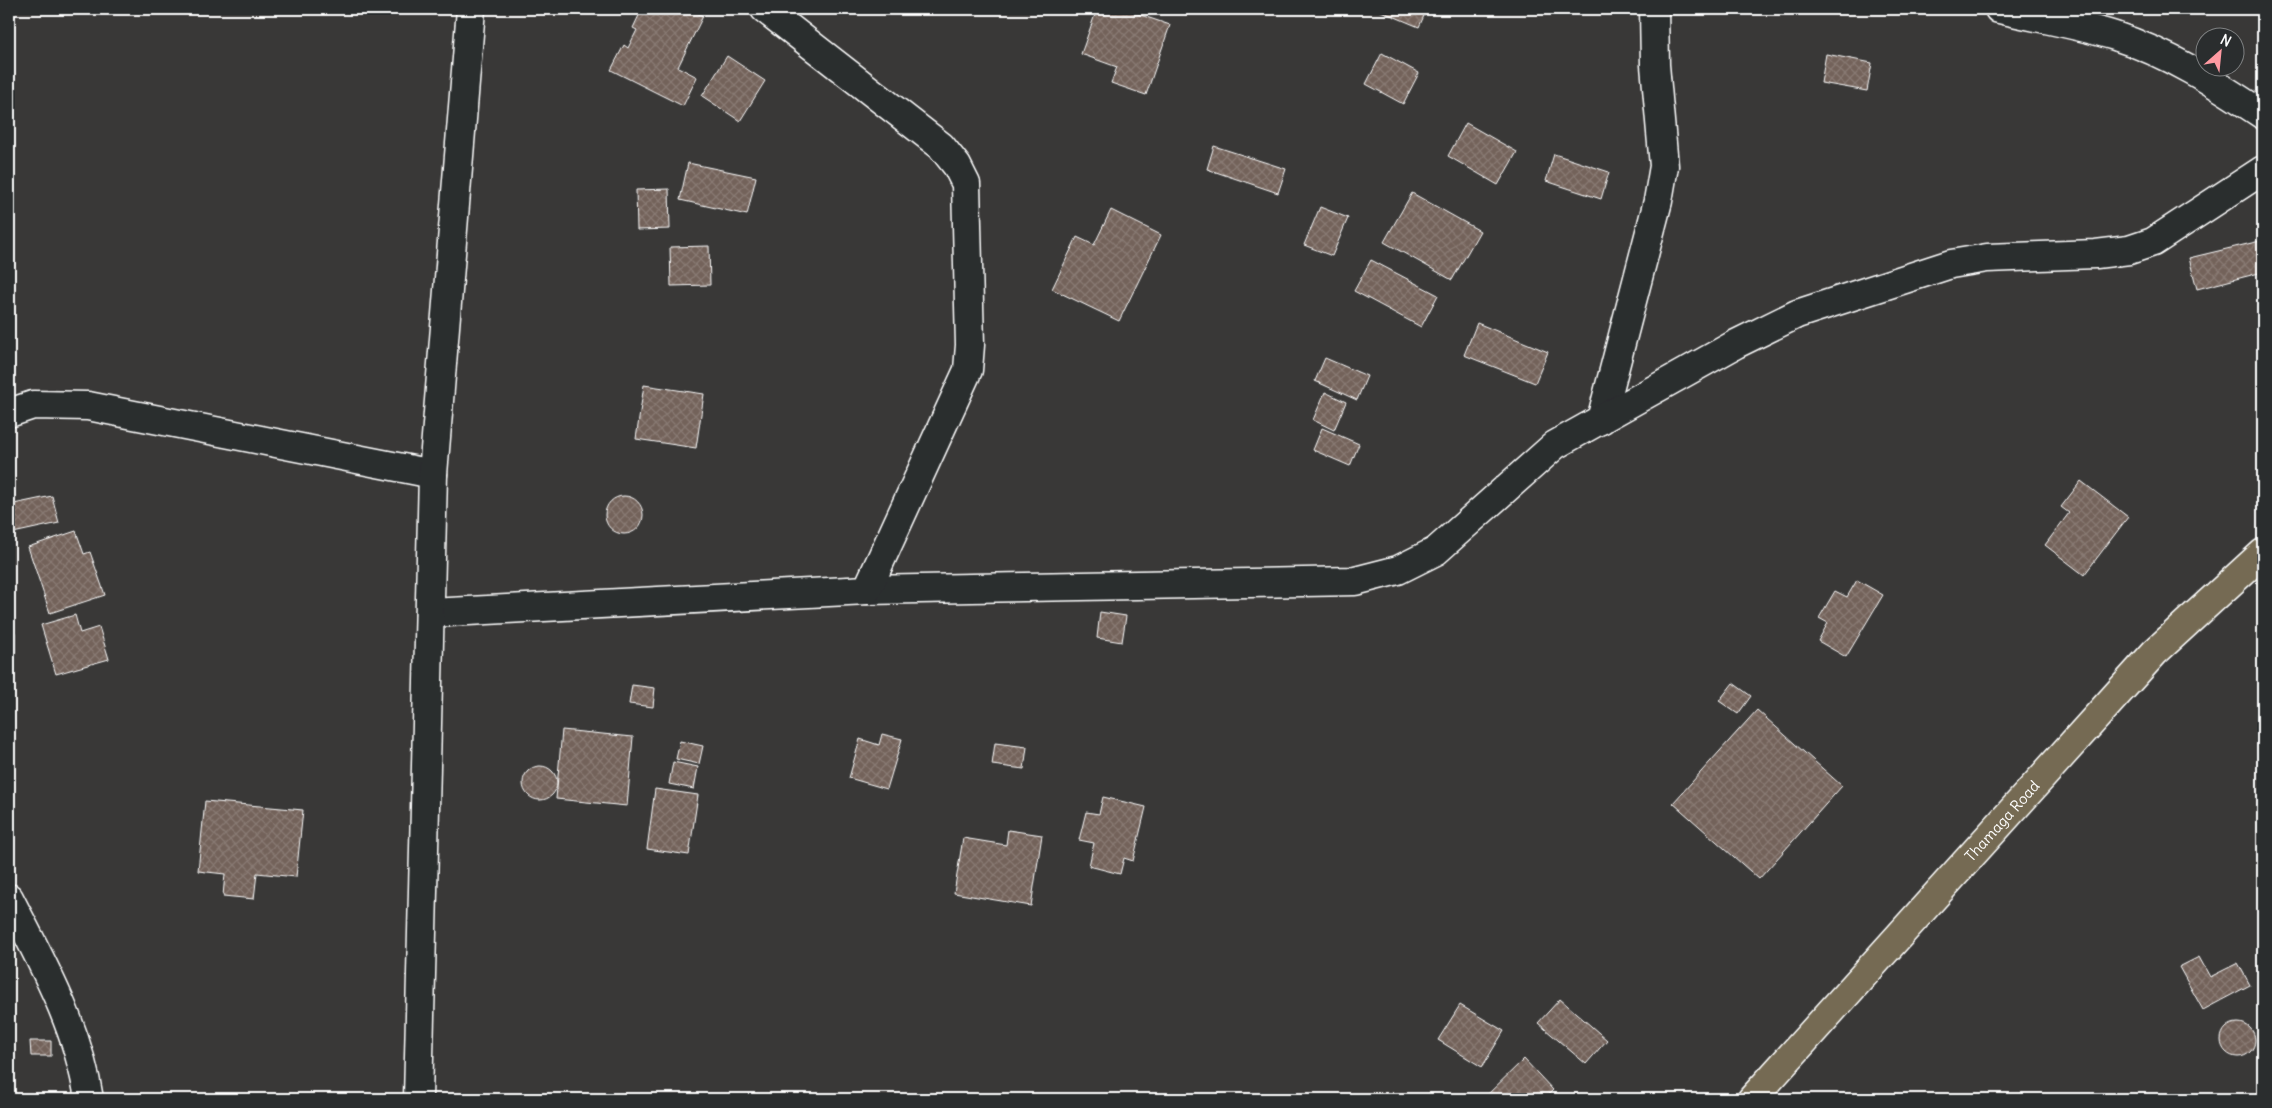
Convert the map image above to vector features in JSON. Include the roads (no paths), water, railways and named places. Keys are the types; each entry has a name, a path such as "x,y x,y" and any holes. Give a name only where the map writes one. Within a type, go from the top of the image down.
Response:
{"main road":[{"name":"Thamaga Road","path":"1752,1099 2155,652 2263,553"}],"street":[{"path":"418,1099 433,474 472,9"},
{"path":"765,9 941,146 957,166 966,184 970,345 968,370 867,590"},
{"path":"1601,420 1658,201 1664,166 1655,65 1654,9"},
{"path":"1999,9 2115,36 2170,58 2229,92 2263,115"},
{"path":"430,613 867,590 1355,581 1398,570 1436,551 1555,445 1736,344 1796,314 1951,264 1987,258 2096,254 2129,250 2154,242 2263,170"},
{"path":"9,413 33,405 88,406 433,474"},
{"path":"9,898 54,988 78,1045 90,1099"}]}
